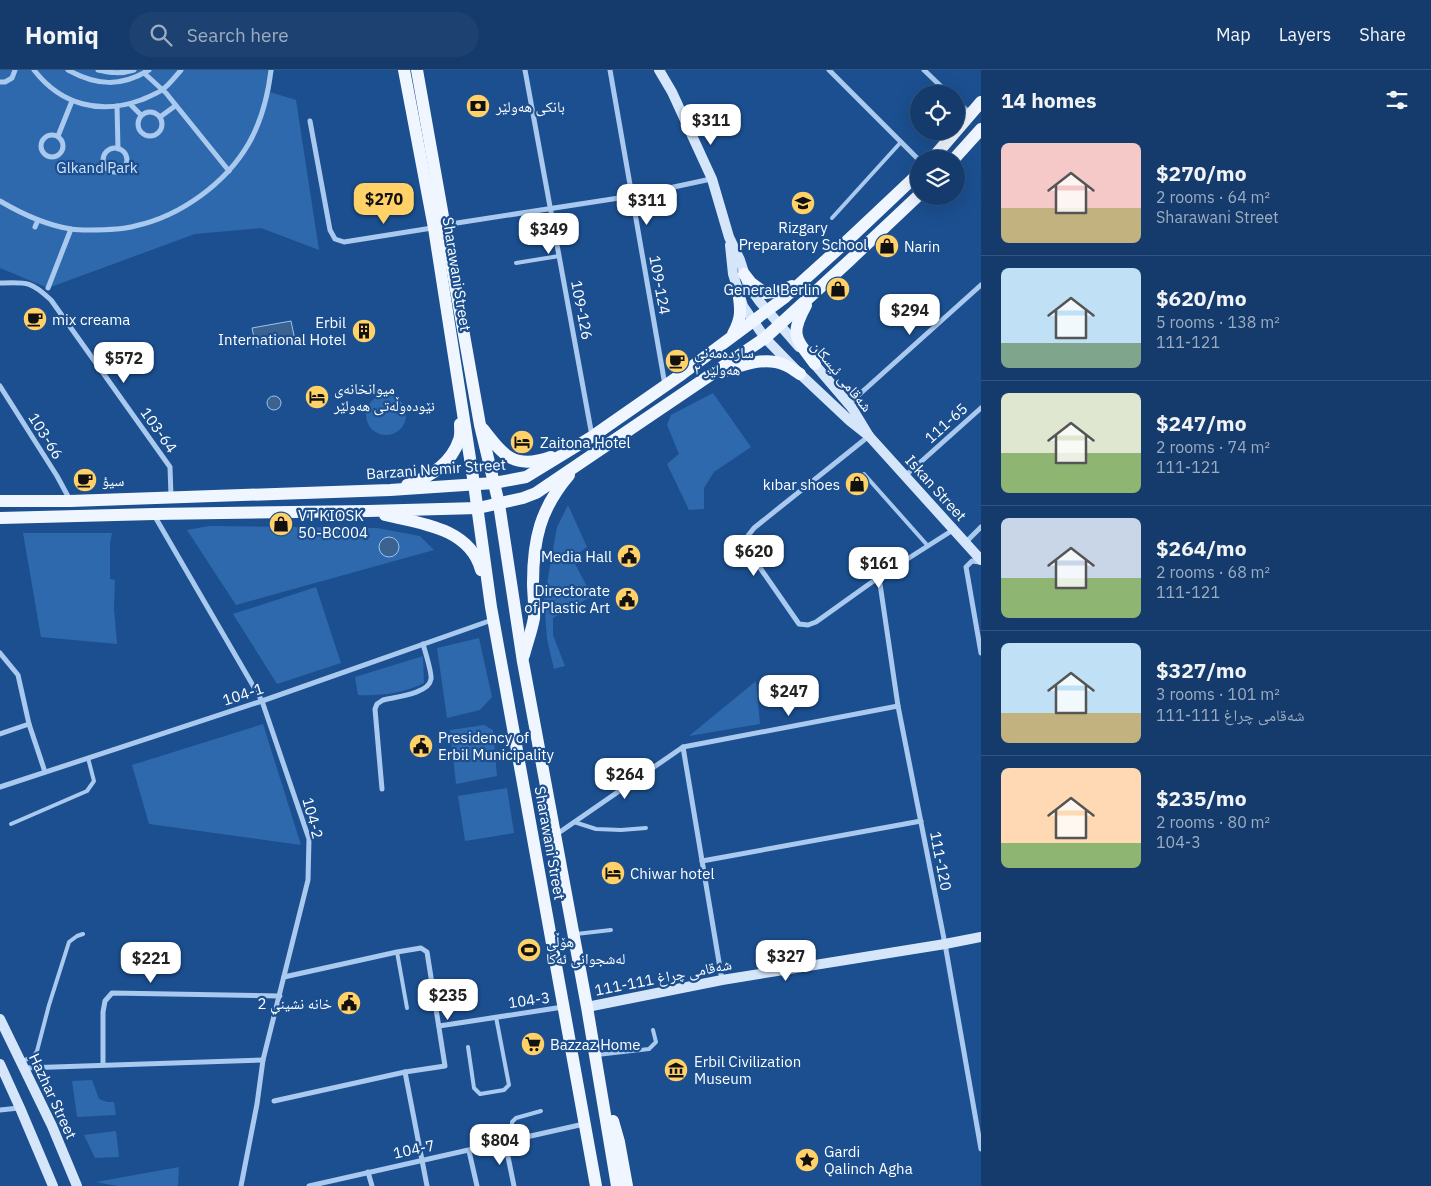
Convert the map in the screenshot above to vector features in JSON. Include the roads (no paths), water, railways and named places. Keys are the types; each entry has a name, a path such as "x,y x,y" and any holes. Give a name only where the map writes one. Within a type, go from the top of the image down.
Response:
{"main road":[{"name":"Sharawani Street","path":"404,70 439,226 480,425 499,504 523,662 587,1007 617,1186"},
{"name":"Sharawani Street","path":"417,70 493,620 596,1186"},
{"path":"659,70 672,92 712,179 729,237"},
{"path":"940,150 981,102"},
{"path":"962,150 981,129"},
{"name":"Barzani Nemir Street","path":"0,518 478,508 523,498 536,493 765,338 784,298 910,182"},
{"name":"Barzani Nemir Street","path":"0,501 70,501 390,490 494,483 526,477 570,451 665,386 753,321 774,318 812,296 910,203"},
{"name":"شەقامی ئیسکان","path":"729,237 748,285 757,299 852,408 869,436"},
{"name":"شەقامی ئیسکان","path":"729,237 733,274 743,306 753,321 765,338 800,374 850,421 869,436"},
{"path":"744,274 765,293 773,293 792,286 811,274"},
{"path":"732,336 740,319 741,306 738,291"},
{"path":"812,296 800,316 796,326 796,333 800,344 815,364"},
{"path":"703,379 752,363 770,361 785,365 800,374"},
{"path":"390,490 422,480 435,472 454,452 460,439 462,404"},
{"path":"480,425 505,454 518,462 531,463 570,451"},
{"name":"Iskan Street","path":"869,436 979,557"},
{"path":"523,662 534,616 533,560 540,523 552,497 581,462"},
{"path":"0,494 39,501"},
{"path":"368,511 435,527 461,540 479,562 491,607"},
{"path":"0,522 28,518"},
{"name":"شەقامی چراغ 111-111","path":"587,1007 722,980 981,937"},
{"name":"Hazhar Street","path":"0,1018 52,1126 77,1186"},
{"name":"Sharawani Street","path":"595,1057 619,1142 627,1186"},
{"path":"0,1064 53,1186"},
{"name":"Sharawani Street","path":"584,1124 591,1186"}],"street":[{"path":"0,82 5,82 12,78 15,70"},
{"path":"34,70 53,90 72,101 90,106 117,106 147,98 163,90 181,70"},
{"path":"68,70 90,80 114,83 134,78 147,72 229,170"},
{"path":"98,70 109,73 121,73 133,70 134,78"},
{"path":"0,201 38,220 72,229 105,230 136,226 164,217 189,204 213,187 229,170 249,143 261,117 269,88 271,70"},
{"name":"109-126","path":"525,70 592,436"},
{"name":"109-124","path":"610,70 665,386"},
{"path":"829,70 910,151"},
{"path":"924,70 940,85"},
{"path":"58,136 72,101"},
{"path":"130,104 141,115"},
{"path":"117,106 118,149"},
{"path":"160,117 175,106"},
{"path":"965,109 971,115"},
{"path":"149,111 157,113 160,117 163,124 160,132 154,136 145,136 139,130 138,122 141,115 149,111"},
{"path":"310,121 330,230 336,239 344,242 632,196 712,179"},
{"path":"46,136 58,136 63,141 64,148 56,157 49,157 43,153 41,142 46,136"},
{"path":"111,149 118,149 125,153 127,161 124,169 112,172 104,165 104,157 111,149"},
{"path":"36,227 38,220"},
{"path":"48,288 72,229"},
{"name":"103-64","path":"0,283 24,282 38,287 51,300 170,466 171,497"},
{"path":"852,401 981,285"},
{"name":"103-66","path":"0,386 70,501"},
{"name":"111-65","path":"905,476 981,408"},
{"path":"869,436 754,528 747,537 747,550 799,624 808,625 816,622 879,577 953,530"},
{"name":"104-2","path":"154,514 262,701 309,840 308,880 263,1060 257,1104 241,1186"},
{"path":"965,543 981,527"},
{"path":"979,557 966,567 981,653"},
{"name":"111-120","path":"879,577 898,706 945,944 981,1149"},
{"name":"104-1","path":"0,787 262,701 493,620"},
{"path":"382,789 375,709 382,700 428,688 431,678 423,644"},
{"path":"0,653 18,676 45,772"},
{"path":"555,835 683,747 898,706"},
{"path":"0,734 30,724"},
{"path":"683,747 722,980"},
{"path":"702,861 921,821"},
{"path":"274,1101 405,1072 445,1066 427,952 421,948 284,977"},
{"path":"103,1065 103,1012 105,1001 112,993 280,996"},
{"name":"104-3","path":"439,1026 563,1007"},
{"path":"22,1065 103,1065 263,1060"},
{"path":"405,1072 427,1186"},
{"path":"0,1110 20,1108"},
{"name":"104-7","path":"309,1186 584,1124"},
{"path":"505,1142 514,1186"},
{"path":"469,1151 477,1186"},
{"path":"368,1172 372,1186"}],"lane":[{"path":"832,218 901,142"},
{"path":"516,263 559,256"},
{"path":"864,474 928,546"},
{"path":"11,824 87,791 94,781 88,758"},
{"path":"574,822 596,829 646,828"},
{"path":"573,934 611,930"},
{"path":"22,1065 33,1057 37,1051 69,942 83,934"},
{"path":"397,952 407,1008"},
{"path":"468,1047 474,1088 480,1094 507,1088 509,1085 496,1017"},
{"path":"595,1057 649,1049 656,1042 653,1030"},
{"path":"517,1140 512,1128 512,1122 516,1118 541,1111"}],"place":[{"name":"بانکی هەولێر","path":"478,106"},
{"name":"Rizgary Preparatory School","path":"803,203"},
{"name":"Narin","path":"887,246"},
{"name":"General Berlin","path":"838,289"},
{"name":"mix creama","path":"35,319"},
{"name":"Erbil International Hotel","path":"364,331"},
{"name":"ساردەمەنی هەولێر ٢","path":"677,361"},
{"name":"میوانخانەی نێودەوڵەتی هەولێر","path":"317,397"},
{"name":"Zaitona Hotel","path":"522,442"},
{"name":"سيؤ","path":"85,480"},
{"name":"kıbar shoes","path":"857,484"},
{"name":"VT KIOSK 50-BC004","path":"281,524"},
{"name":"Media Hall","path":"629,556"},
{"name":"Directorate of Plastic Art","path":"627,599"},
{"name":"Presidency of Erbil Municipality","path":"421,746"},
{"name":"Chiwar hotel","path":"613,873"},
{"name":"هۆڵی لەشجوانی ئەکا","path":"529,950"},
{"name":"خانه نشيني 2","path":"349,1003"},
{"name":"Bazzaz Home","path":"533,1044"},
{"name":"Erbil Civilization Museum","path":"676,1070"},
{"name":"Gardi Qalinch Agha","path":"807,1160"}],"park label":[{"name":"Glkand Park","path":"97,167"}]}
